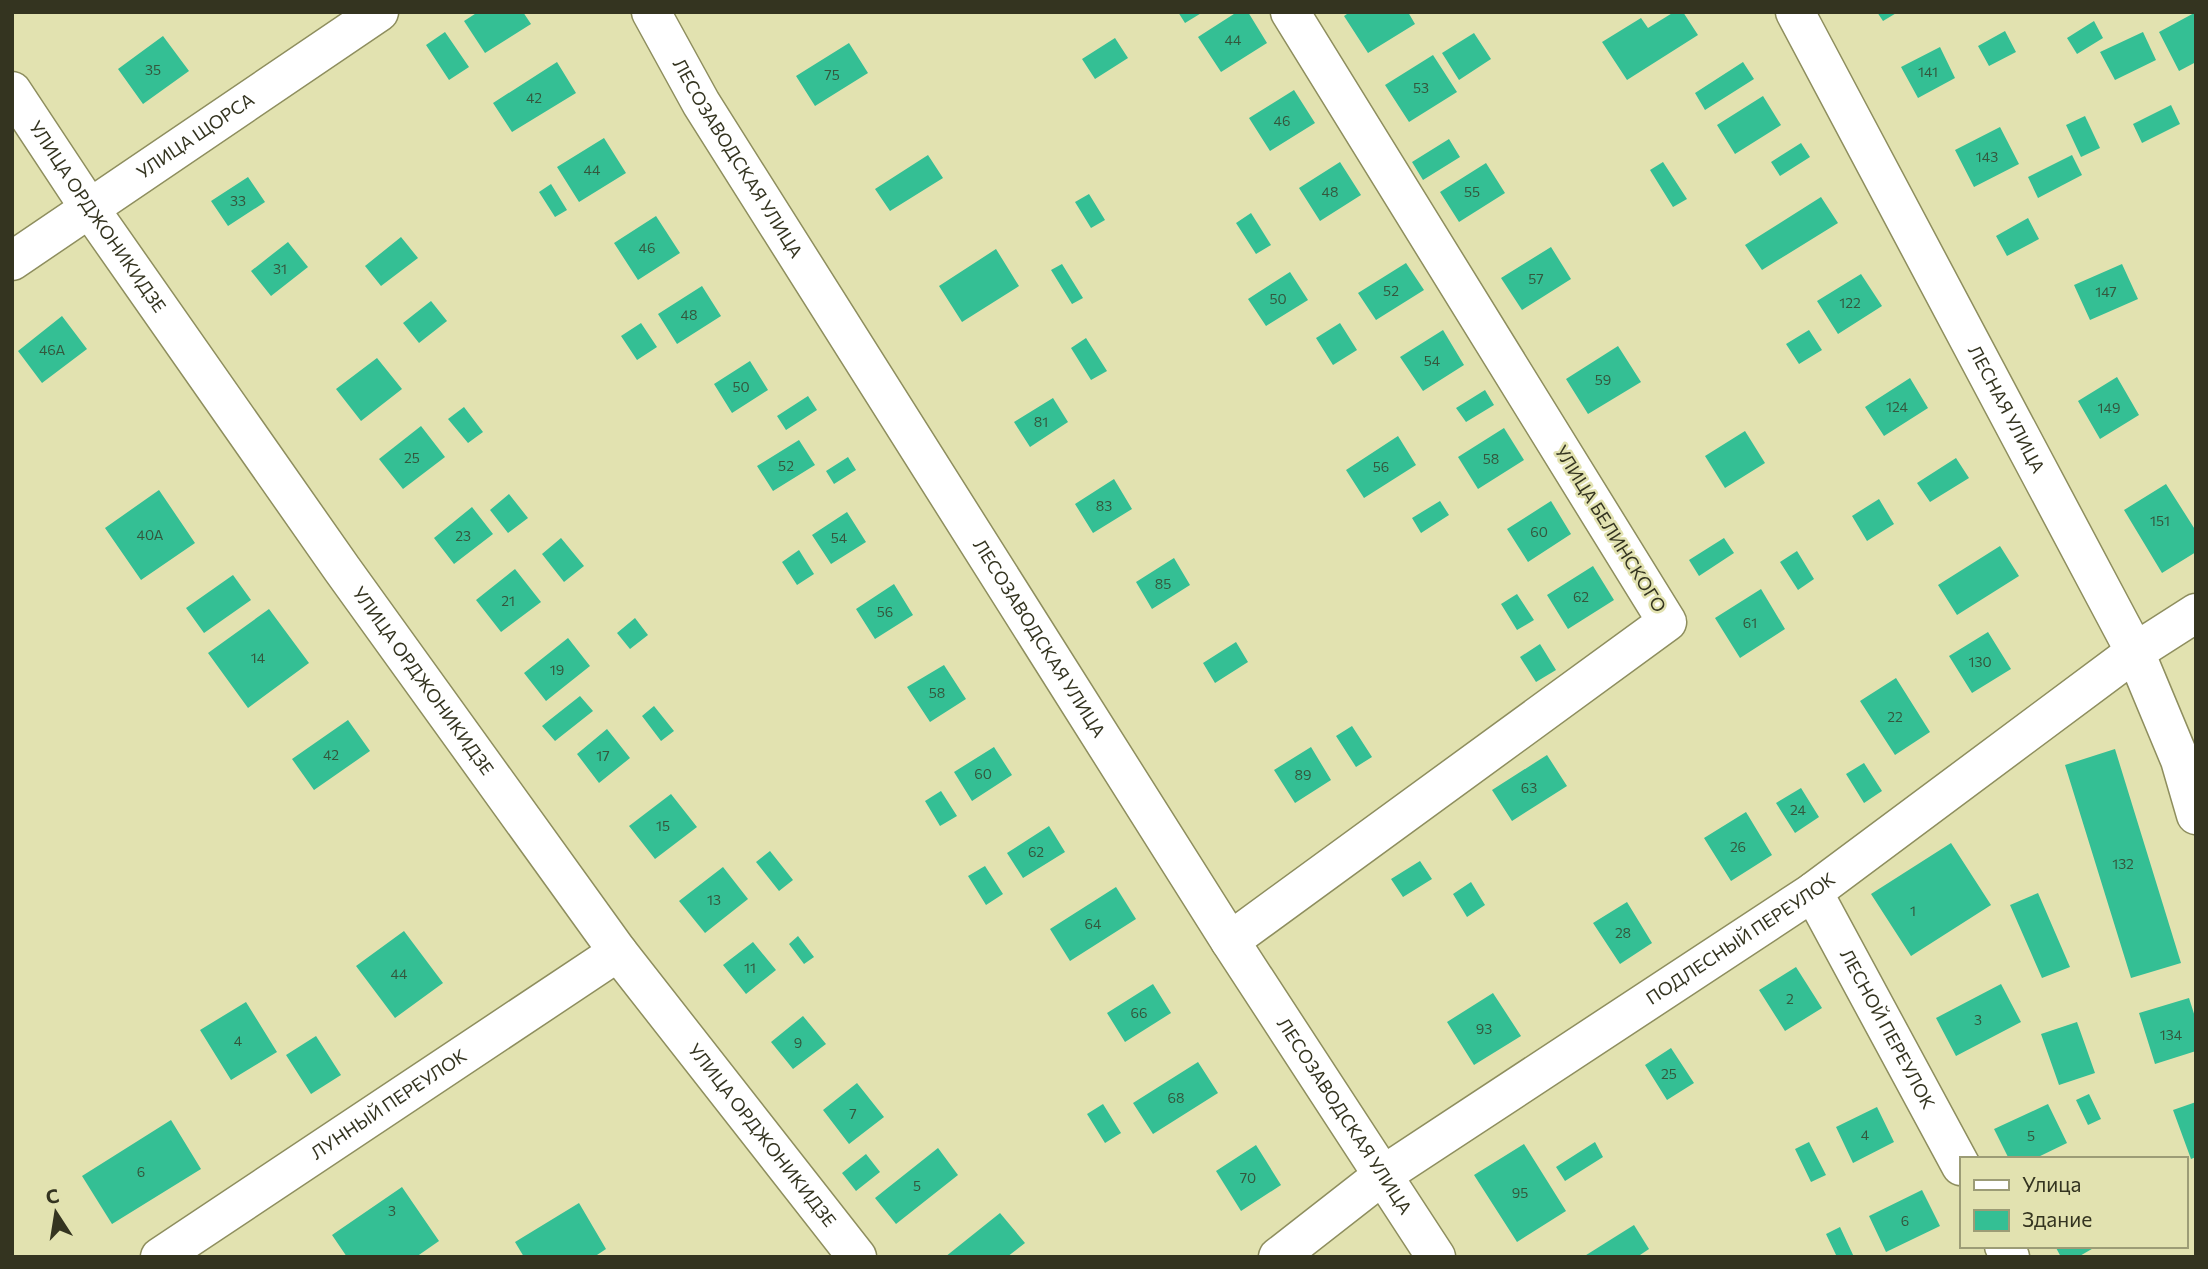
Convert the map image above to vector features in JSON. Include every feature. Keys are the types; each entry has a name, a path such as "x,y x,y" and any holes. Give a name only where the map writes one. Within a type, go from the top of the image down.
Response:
{"street":[{"name":"УЛИЦА ЩОРСА","path":"12,261 379,12"},
{"name":"ЛЕСОЗАВОДСКАЯ УЛИЦА","path":"651,12 701,103 1230,941 1436,1257"},
{"name":"УЛИЦА БЕЛИНСКОГО","path":"1230,941 1667,622 1290,12"},
{"name":"ЛЕСНАЯ УЛИЦА","path":"1795,12 2134,652 2180,760 2196,814"},
{"name":"УЛИЦА ОРДЖОНИКИДЗЕ","path":"12,91 90,209 350,580 618,952 857,1257"},
{"name":"ПОДЛЕСНЫЙ ПЕРЕУЛОК","path":"1278,1257 1383,1175 1813,892 2134,652 2196,613"},
{"name":"ЛЕСНОЙ ПЕРЕУЛОК","path":"1813,892 1960,1164"},
{"name":"ЛУННЫЙ ПЕРЕУЛОК","path":"160,1257 618,952"}],"building":[{"path":"478,12 523,12 531,24 485,53 464,21"},
{"path":"1178,12 1203,12 1185,23"},
{"path":"1237,12 1248,12 1267,43 1221,72 1198,37"},
{"path":"1350,12 1408,12 1415,24 1368,53 1344,16"},
{"path":"1674,12 1683,12 1698,35 1627,80 1602,42 1641,18 1648,28"},
{"path":"1877,12 1898,12 1883,21"},
{"path":"2196,12 2196,62 2179,71 2159,32"},
{"path":"2094,21 2103,38 2077,54 2067,38"},
{"path":"2005,31 2016,52 1989,66 1978,46"},
{"path":"445,32 469,67 449,80 426,45"},
{"path":"2143,32 2156,60 2115,80 2100,52"},
{"path":"1474,33 1491,59 1459,80 1442,53"},
{"path":"163,36 189,71 143,104 118,69"},
{"path":"1115,38 1128,58 1095,79 1082,59"},
{"path":"849,43 868,73 815,106 796,76"},
{"path":"1940,47 1955,78 1918,98 1901,67"},
{"path":"1433,55 1457,92 1409,122 1385,85"},
{"path":"557,62 576,93 512,132 493,103"},
{"path":"1743,62 1754,79 1705,110 1695,93"},
{"path":"1294,90 1315,123 1270,151 1249,118"},
{"path":"1763,96 1781,125 1735,154 1717,125"},
{"path":"2171,105 2180,124 2142,143 2133,124"},
{"path":"2085,116 2100,148 2081,157 2066,125"},
{"path":"2000,127 2019,164 1974,187 1955,150"},
{"path":"604,138 626,173 579,202 557,167"},
{"path":"1449,139 1460,157 1423,180 1412,162"},
{"path":"1801,143 1810,157 1780,176 1771,162"},
{"path":"928,155 943,178 890,211 875,189"},
{"path":"2072,155 2082,175 2038,198 2028,177"},
{"path":"1340,162 1361,195 1320,221 1299,188"},
{"path":"1663,162 1687,199 1673,207 1650,170"},
{"path":"1486,163 1505,193 1459,222 1440,192"},
{"path":"248,177 265,202 228,226 211,201"},
{"path":"551,184 567,210 555,217 539,192"},
{"path":"1089,194 1105,220 1091,228 1075,202"},
{"path":"1821,197 1838,223 1762,270 1745,245"},
{"path":"1251,213 1271,245 1256,254 1236,223"},
{"path":"656,216 680,253 638,280 614,243"},
{"path":"2028,218 2039,239 2007,256 1996,236"},
{"path":"401,237 418,258 381,286 365,266"},
{"path":"288,242 308,267 271,296 251,271"},
{"path":"1551,247 1571,279 1522,310 1501,278"},
{"path":"996,249 1019,286 962,322 939,286"},
{"path":"1406,263 1424,290 1376,320 1358,293"},
{"path":"1062,264 1083,298 1072,304 1051,270"},
{"path":"2122,264 2138,299 2090,320 2074,285"},
{"path":"1290,272 1308,300 1266,326 1248,299"},
{"path":"1861,274 1882,306 1838,334 1817,301"},
{"path":"702,286 721,316 677,344 658,314"},
{"path":"431,301 447,321 419,343 403,323"},
{"path":"62,316 87,349 42,383 18,351"},
{"path":"641,323 657,347 637,360 621,336"},
{"path":"1340,323 1357,350 1333,365 1316,338"},
{"path":"1443,330 1464,365 1423,391 1400,357"},
{"path":"1809,330 1822,350 1799,364 1786,344"},
{"path":"1086,338 1107,371 1091,380 1071,348"},
{"path":"1618,346 1641,382 1588,414 1566,379"},
{"path":"377,358 402,389 361,421 336,389"},
{"path":"750,361 768,390 732,413 714,384"},
{"path":"2117,377 2139,415 2100,439 2078,401"},
{"path":"1910,378 1928,408 1884,436 1865,407"},
{"path":"1485,390 1494,405 1466,422 1456,408"},
{"path":"808,396 817,410 786,430 777,416"},
{"path":"1053,398 1068,422 1030,447 1014,422"},
{"path":"464,407 483,432 468,443 448,419"},
{"path":"421,426 445,457 403,489 379,459"},
{"path":"1504,428 1524,460 1478,489 1458,457"},
{"path":"1745,431 1765,463 1725,488 1705,456"},
{"path":"1398,436 1416,465 1364,498 1346,470"},
{"path":"799,440 815,465 773,491 757,466"},
{"path":"848,457 856,470 834,484 826,471"},
{"path":"1956,458 1969,478 1930,502 1917,483"},
{"path":"1114,479 1132,509 1093,533 1075,504"},
{"path":"2166,484 2196,531 2196,552 2162,573 2124,510"},
{"path":"159,490 195,543 141,580 105,528"},
{"path":"509,494 528,518 508,533 490,510"},
{"path":"1879,499 1894,524 1867,541 1852,516"},
{"path":"1440,501 1449,515 1421,533 1412,518"},
{"path":"1551,501 1571,534 1528,562 1507,529"},
{"path":"472,507 493,534 454,564 434,538"},
{"path":"847,512 866,542 831,564 812,535"},
{"path":"561,538 584,566 564,582 542,554"},
{"path":"1724,538 1734,553 1699,576 1689,560"},
{"path":"2000,546 2019,576 1957,615 1938,585"},
{"path":"799,550 814,574 797,585 782,562"},
{"path":"1797,551 1814,579 1798,590 1780,562"},
{"path":"1174,558 1190,585 1152,609 1136,582"},
{"path":"1593,566 1614,600 1568,629 1547,595"},
{"path":"515,569 541,602 501,632 476,600"},
{"path":"233,575 251,600 204,633 186,608"},
{"path":"894,584 913,615 875,639 856,609"},
{"path":"1761,589 1785,629 1740,658 1715,618"},
{"path":"1517,594 1534,620 1517,630 1501,604"},
{"path":"269,609 309,663 248,708 208,653"},
{"path":"635,618 648,635 630,649 617,633"},
{"path":"1988,632 2011,669 1972,693 1949,656"},
{"path":"568,638 590,666 546,701 524,673"},
{"path":"1236,642 1248,662 1215,683 1203,663"},
{"path":"1540,644 1556,670 1536,682 1520,657"},
{"path":"944,665 966,699 930,722 907,687"},
{"path":"1896,678 1930,732 1895,755 1860,701"},
{"path":"580,696 593,711 555,741 542,726"},
{"path":"654,706 674,731 661,741 642,716"},
{"path":"348,720 370,751 314,790 292,759"},
{"path":"1352,726 1372,757 1356,767 1336,736"},
{"path":"607,729 630,758 599,783 577,754"},
{"path":"994,747 1012,775 972,801 954,772"},
{"path":"1311,747 1331,780 1295,803 1274,770"},
{"path":"2115,749 2181,963 2131,978 2065,765"},
{"path":"1547,755 1567,786 1512,821 1492,790"},
{"path":"1864,763 1882,791 1864,803 1846,774"},
{"path":"1801,788 1819,817 1795,833 1776,803"},
{"path":"941,791 957,816 940,826 925,801"},
{"path":"671,794 697,827 655,859 629,826"},
{"path":"1746,812 1772,855 1731,881 1704,838"},
{"path":"1049,826 1065,852 1023,878 1007,853"},
{"path":"1951,843 1991,905 1911,956 1871,894"},
{"path":"770,851 793,880 779,891 756,862"},
{"path":"1420,861 1432,879 1403,897 1391,879"},
{"path":"985,866 1003,894 986,905 968,876"},
{"path":"723,867 748,899 705,933 679,901"},
{"path":"1471,882 1485,905 1467,917 1453,894"},
{"path":"1116,887 1136,919 1070,961 1050,929"},
{"path":"2038,893 2070,967 2042,978 2010,905"},
{"path":"1627,902 1652,943 1620,964 1593,923"},
{"path":"404,931 443,983 395,1018 356,966"},
{"path":"798,936 814,957 804,964 789,944"},
{"path":"753,942 776,970 746,994 723,965"},
{"path":"1796,967 1822,1008 1785,1031 1759,990"},
{"path":"1153,984 1171,1013 1125,1042 1107,1013"},
{"path":"2001,984 2021,1022 1956,1056 1936,1018"},
{"path":"1493,993 1521,1036 1474,1065 1447,1022"},
{"path":"2189,998 2196,1020 2196,1051 2155,1064 2139,1013"},
{"path":"246,1002 277,1052 231,1080 200,1030"},
{"path":"803,1016 826,1044 793,1069 771,1042"},
{"path":"2077,1022 2095,1073 2059,1085 2041,1034"},
{"path":"316,1036 341,1075 311,1094 286,1055"},
{"path":"1671,1048 1694,1083 1667,1100 1645,1065"},
{"path":"1198,1062 1218,1093 1153,1134 1133,1103"},
{"path":"857,1083 884,1117 849,1144 823,1110"},
{"path":"2089,1094 2101,1119 2088,1125 2076,1100"},
{"path":"2196,1102 2196,1157 2191,1159 2173,1110"},
{"path":"1103,1104 1121,1133 1105,1143 1087,1114"},
{"path":"2048,1104 2067,1143 2038,1157 2008,1157 1994,1129"},
{"path":"1877,1107 1894,1142 1853,1163 1836,1127"},
{"path":"171,1120 201,1169 112,1224 82,1176"},
{"path":"1595,1142 1603,1157 1565,1181 1556,1167"},
{"path":"1809,1142 1826,1175 1811,1182 1795,1149"},
{"path":"1524,1144 1566,1211 1517,1242 1474,1175"},
{"path":"1256,1145 1281,1185 1241,1211 1216,1171"},
{"path":"938,1148 958,1175 896,1224 875,1198"},
{"path":"866,1154 880,1172 856,1191 842,1173"},
{"path":"402,1187 439,1241 416,1257 347,1257 332,1235"},
{"path":"1922,1190 1940,1226 1886,1252 1869,1216"},
{"path":"579,1203 606,1249 594,1257 524,1257 515,1242"},
{"path":"1000,1213 1025,1243 1007,1257 945,1257"},
{"path":"1634,1225 1649,1249 1637,1257 1583,1257"},
{"path":"1840,1227 1854,1257 1837,1257 1826,1234"},
{"path":"2056,1248 2094,1248 2078,1257 2061,1257"}]}
